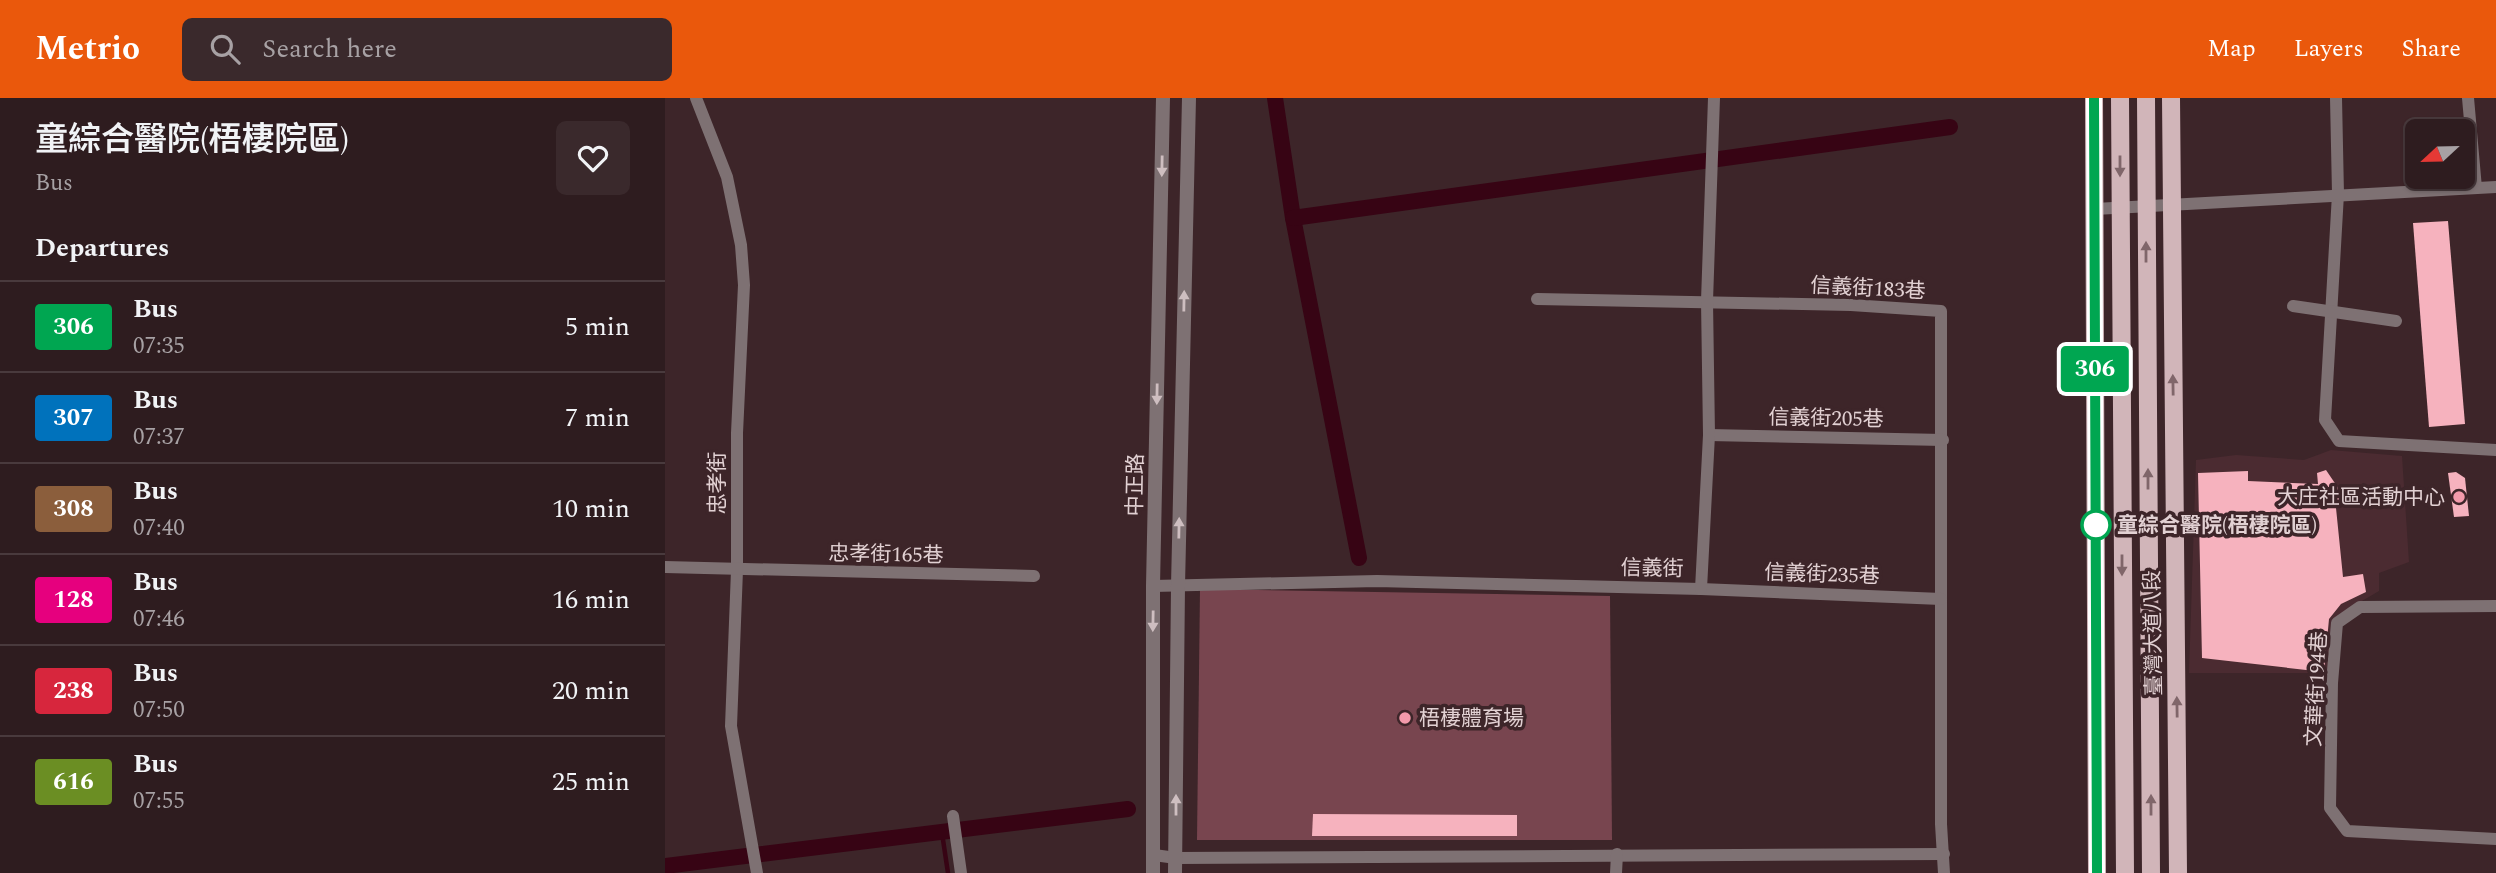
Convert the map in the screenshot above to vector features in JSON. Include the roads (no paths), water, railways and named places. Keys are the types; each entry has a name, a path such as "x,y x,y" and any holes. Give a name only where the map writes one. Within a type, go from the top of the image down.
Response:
{"main road":[{"path":"2094,98 2097,873"},
{"name":"臺灣大道八段","path":"2120,98 2125,873"},
{"name":"臺灣大道八段","path":"2146,98 2151,873"},
{"name":"臺灣大道八段","path":"2171,98 2178,873"}],"street":[{"name":"忠孝街","path":"697,98 727,177 741,245 744,285 737,433 737,570 730,726 757,873"},
{"name":"中正路","path":"1153,873 1153,586 1164,98"},
{"path":"1175,866 1178,586 1189,98"},
{"name":"信義街","path":"1153,586 1377,581 1701,589 1709,435 1707,301 1714,98"},
{"path":"2336,98 2339,194 2325,420 2339,441 2496,450"},
{"path":"2468,98 2476,188"},
{"path":"2095,209 2496,187"},
{"path":"1537,299 1707,301"},
{"name":"信義街183巷","path":"1707,301 1920,308 1941,312 1943,440"},
{"path":"2293,306 2396,321"},
{"name":"信義街205巷","path":"1709,435 1943,440"},
{"path":"1943,440 1941,824 1944,873"},
{"name":"忠孝街165巷","path":"665,567 1034,576"},
{"name":"信義街235巷","path":"1701,589 1941,598"},
{"name":"文華街194巷","path":"2496,606 2360,607 2337,623 2332,683 2330,808 2347,831 2496,839"},
{"path":"953,816 961,873"},
{"path":"1154,855 1175,866 1617,854 1944,854"},
{"path":"1616,873 1617,854"}],"waterway":[{"path":"1275,98 1293,218 1359,558"},
{"path":"1293,218 1950,127"},
{"path":"665,866 1128,809"},
{"path":"942,833 948,873"}],"place":[{"name":"大庄社區活動中心","path":"2459,497"},
{"name":"童綜合醫院(梧棲院區)","path":"2096,525"},
{"name":"梧棲體育場","path":"1405,718"}]}
